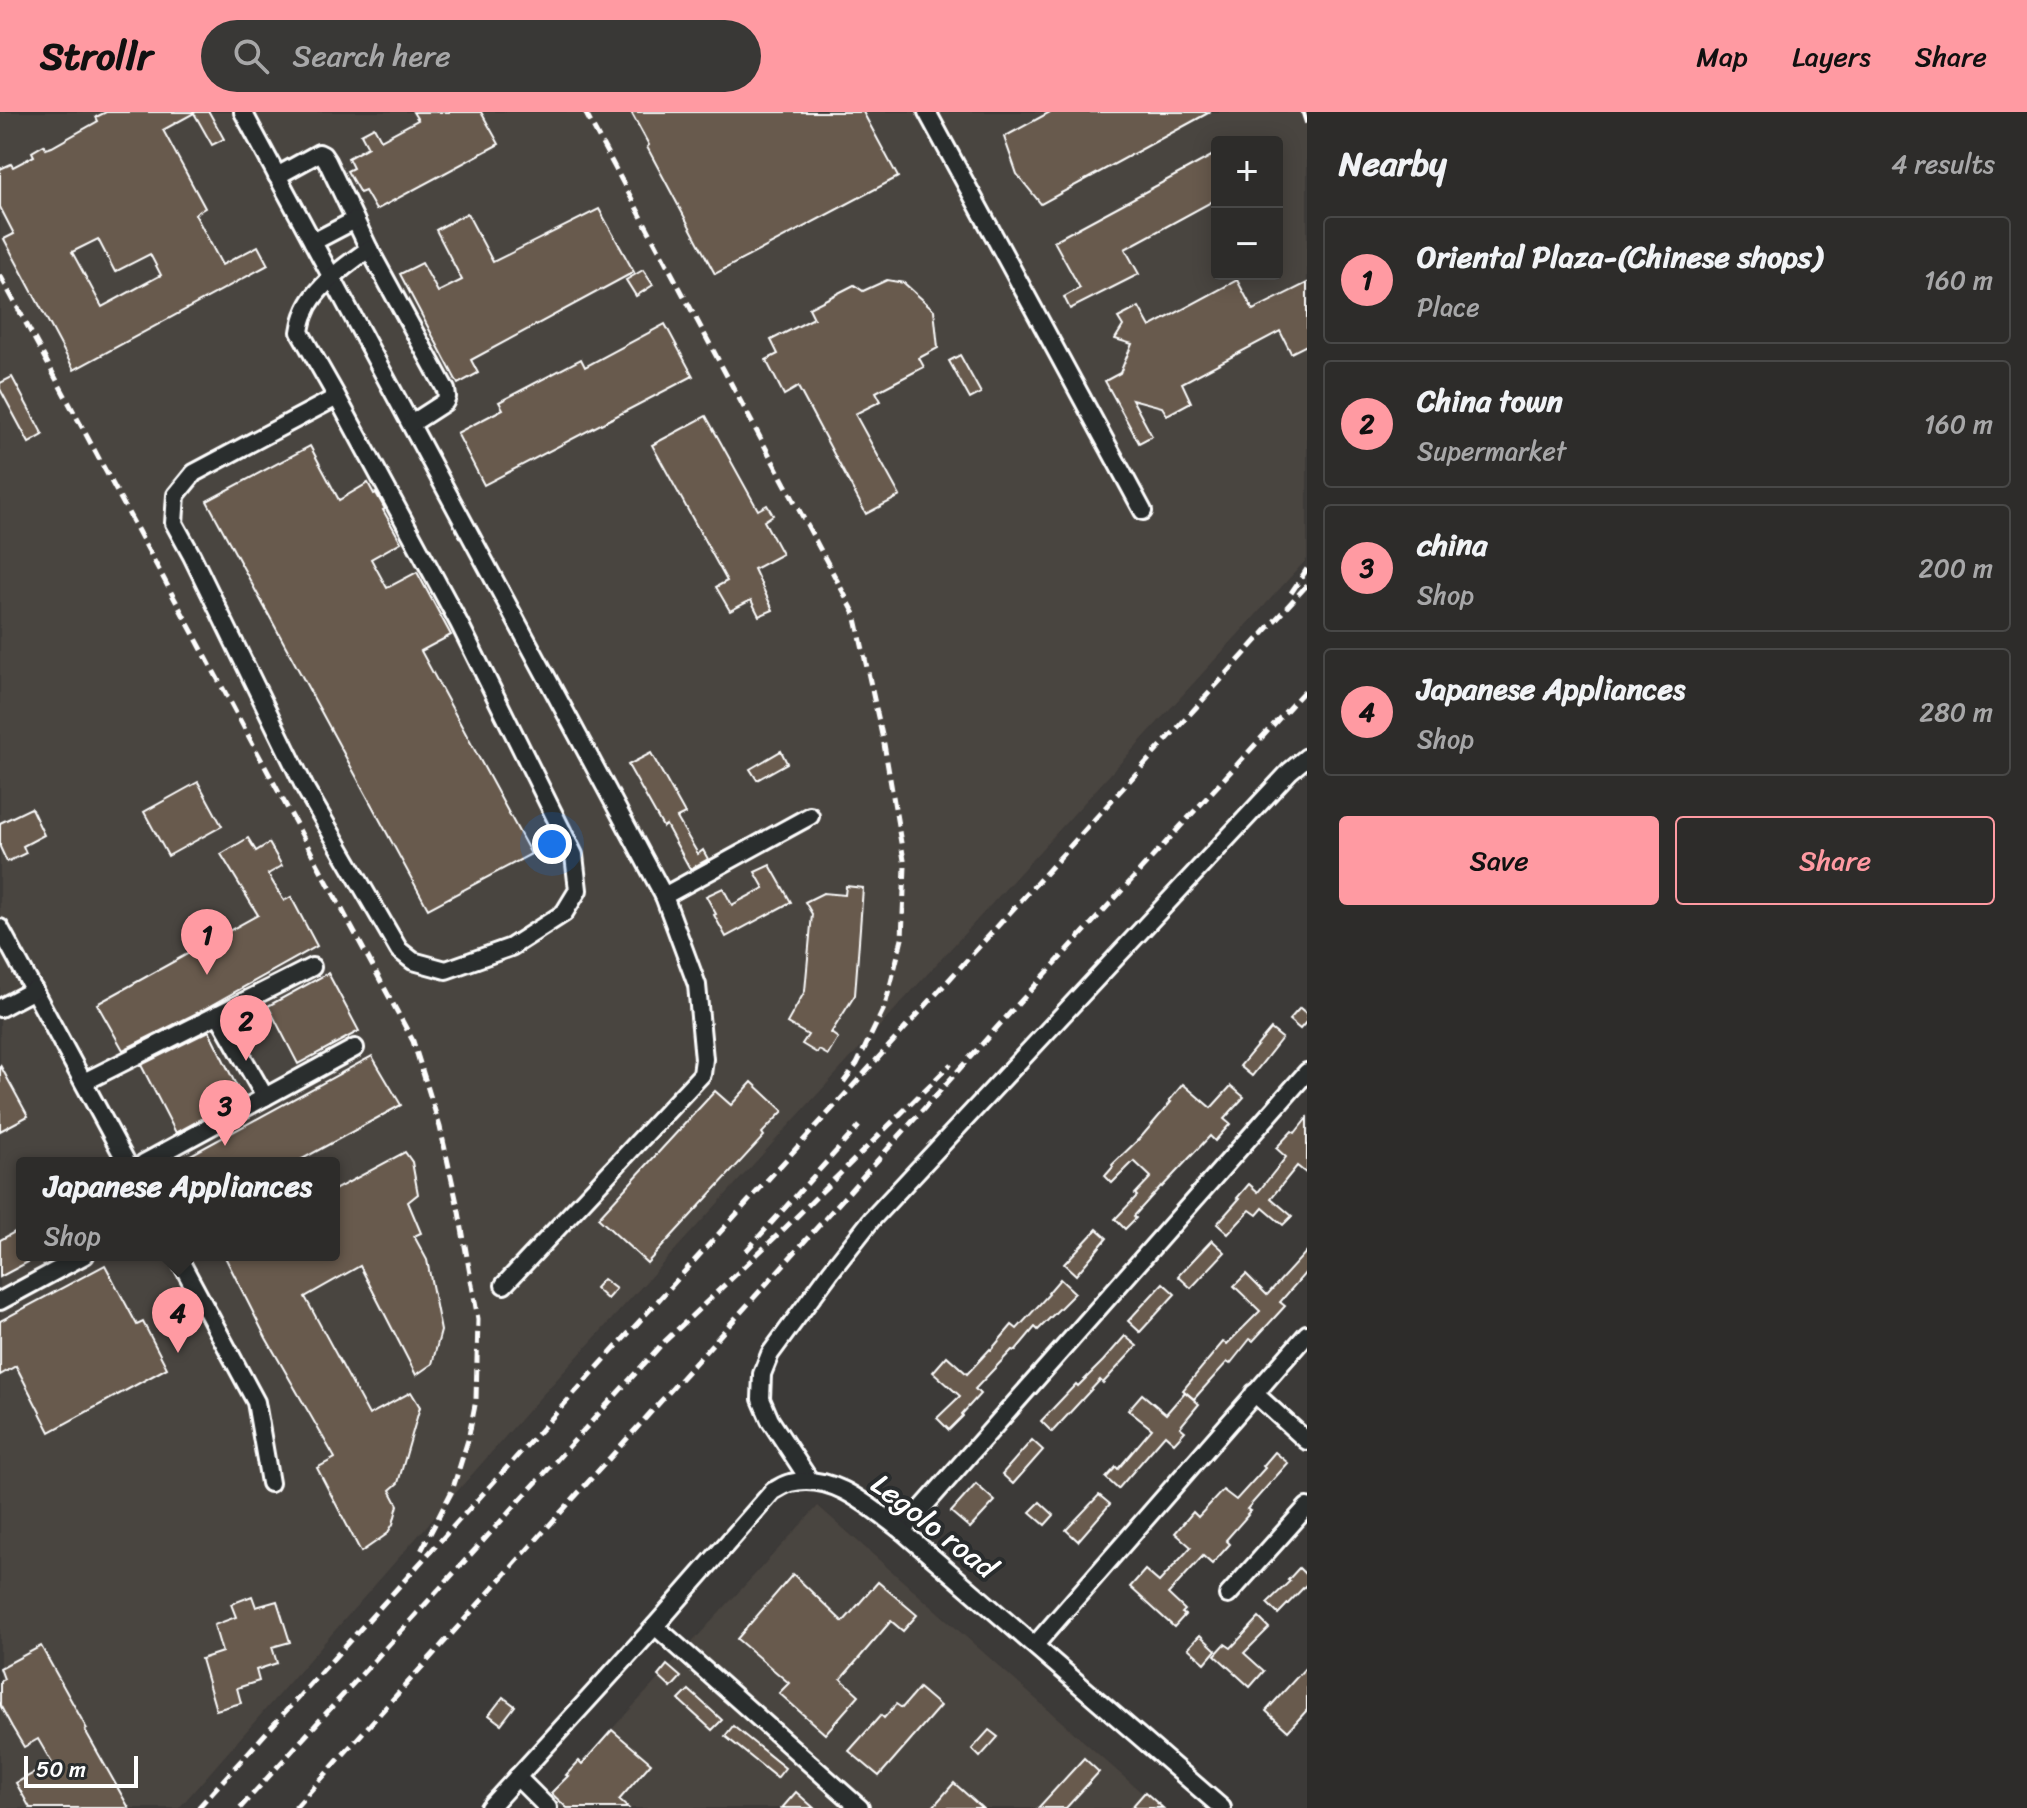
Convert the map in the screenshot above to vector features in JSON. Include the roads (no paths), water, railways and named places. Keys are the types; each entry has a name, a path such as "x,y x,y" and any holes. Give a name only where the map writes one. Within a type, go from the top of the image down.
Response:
{"street":[{"path":"243,112 664,896 697,985 704,1059 702,1074 504,1285"},
{"path":"927,112 1143,511"},
{"path":"277,176 319,153 323,155 369,249 446,390 445,402 411,424"},
{"path":"313,242 355,220"},
{"path":"337,397 194,473 176,495 174,523 305,788 399,950 413,961 446,970 511,947 564,913 578,890 574,855 459,623 337,397 300,332 312,299 369,249"},
{"path":"489,1808 773,1491 788,1483 810,1481 770,1420 761,1399 762,1374 770,1354 831,1271 872,1219 1290,771 1307,757"},
{"path":"664,896 810,816"},
{"path":"0,928 124,1157"},
{"path":"84,1082 312,967"},
{"path":"0,1008 34,990"},
{"path":"218,1014 265,1097"},
{"path":"155,1157 355,1048"},
{"path":"902,1531 1307,1072"},
{"path":"0,1301 74,1261"},
{"path":"180,1261 256,1402 270,1483"},
{"path":"1035,1645 1307,1334"},
{"path":"1254,1393 1307,1441"},
{"name":"Legolo road","path":"810,1481 834,1486 866,1504 902,1531 1222,1808"},
{"path":"1228,1595 1307,1507"},
{"path":"655,1626 860,1808"},
{"path":"517,1777 548,1808"}],"railway":[{"path":"585,112 855,614 884,744 905,866 902,939 885,1006 857,1064 843,1083"},
{"path":"1303,112 1307,124"},
{"path":"0,275 413,1041 440,1127 478,1319 476,1400 468,1440 452,1491 419,1555"},
{"path":"1291,593 1307,569"},
{"path":"198,1808 1307,585"},
{"path":"295,1808 1009,1014 1307,688"},
{"path":"240,1808 663,1343 951,1064"},
{"path":"746,1251 859,1126"}],"place":[{"name":"Oriental Plaza-(Chinese shops)","path":"207,975"},
{"name":"China town","path":"246,1061"},
{"name":"china","path":"225,1146"},
{"name":"Japanese Appliances","path":"178,1353"}]}
